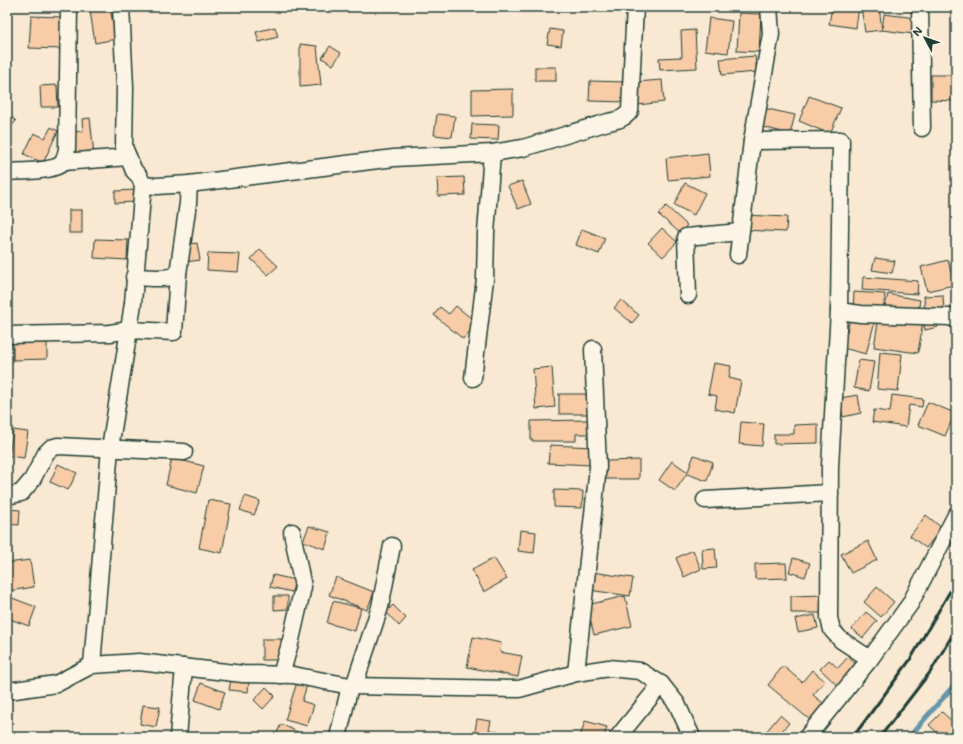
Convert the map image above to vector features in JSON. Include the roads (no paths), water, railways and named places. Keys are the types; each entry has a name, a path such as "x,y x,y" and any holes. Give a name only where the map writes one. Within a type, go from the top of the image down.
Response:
{"street":[{"path":"63,162 67,149 69,7"},
{"path":"92,665 110,448 133,303 143,185 139,176 134,171 124,147 125,87 122,7"},
{"path":"143,185 157,186 189,184 394,158 492,153 523,148 619,120 626,116 630,111 635,7"},
{"path":"738,255 752,141 771,34 769,7"},
{"path":"920,7 922,128"},
{"path":"752,141 841,140 839,311 830,466 829,618 832,630 841,640 870,659"},
{"path":"473,378 485,279 486,233 492,153"},
{"path":"7,172 49,169 56,167 63,162 128,157"},
{"path":"7,334 110,333 129,330 174,332 178,274 188,203 189,184"},
{"path":"688,295 686,237 740,232"},
{"path":"134,277 163,278 178,274"},
{"path":"839,311 861,314 949,317 956,319"},
{"path":"576,673 598,467 593,349"},
{"path":"7,496 21,493 32,480 51,448 58,446 184,452"},
{"path":"705,500 830,493"},
{"path":"807,737 870,659 910,604 956,515"},
{"path":"281,675 291,640 303,587 292,532"},
{"path":"338,737 352,686 380,607 392,546"},
{"path":"7,690 56,684 92,665 139,662 243,674 293,675 352,686 519,689 576,673 609,668 640,671 661,684 677,704 692,737"},
{"path":"178,737 184,667"},
{"path":"618,737 661,684"}],"waterway":[{"path":"909,737 956,683"}],"railway":[{"path":"853,737 910,660 956,581"},
{"path":"880,737 931,671 956,629"}]}
